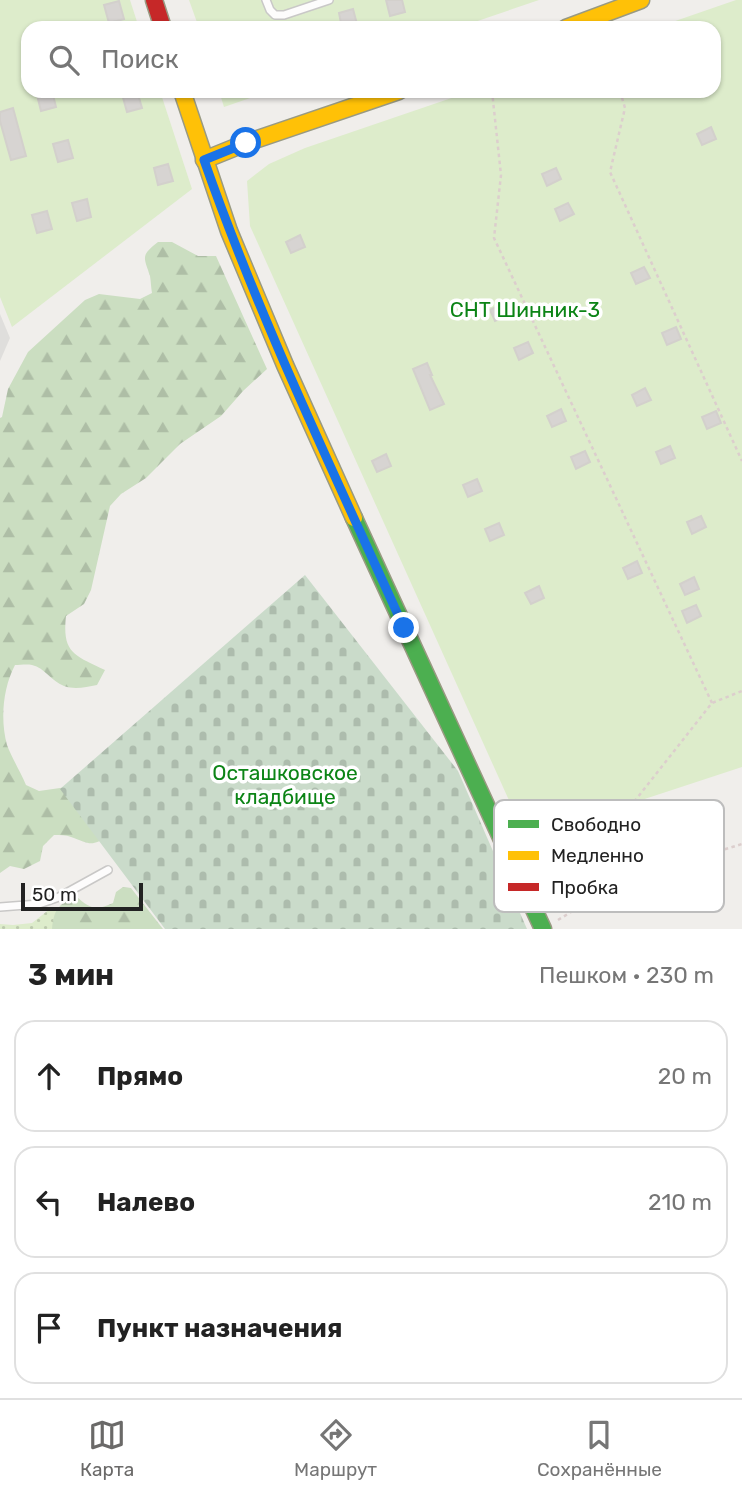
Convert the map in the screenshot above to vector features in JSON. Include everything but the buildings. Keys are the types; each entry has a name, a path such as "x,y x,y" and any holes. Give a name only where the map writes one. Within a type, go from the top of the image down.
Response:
{"street":[{"path":"154,0 161,21"},
{"path":"583,21 641,0"},
{"path":"185,98 229,230 285,365 494,823"},
{"path":"204,160 378,98"}],"lane":[{"path":"266,0 275,15 284,15 328,0"},
{"path":"0,907 39,904 59,897 108,870"}],"path":[{"path":"493,98 501,175 494,238 712,704"},
{"path":"623,98 625,108 610,172 742,461"},
{"path":"638,800 712,704 742,691"},
{"path":"724,850 742,844"},
{"path":"542,926 553,912"},
{"path":"542,926 569,912"}],"shaded area":[{"path":"0,314 10,338 0,361"}],"green space":[{"path":"0,0 130,0 137,21 21,21 21,98 162,98 192,189 12,327 0,297"},
{"path":"189,0 539,0 478,21 196,21"},
{"name":"СНТ Шинник-3","path":"742,0 742,767 642,800 509,800 250,226 247,181 269,164 305,148 451,98 721,98 721,21 675,21"},
{"path":"221,98 250,98 224,107"},
{"path":"158,242 172,242 198,256 216,256 267,369 221,416 180,444 146,478 121,494 110,506 91,590 84,604 66,616 65,628 72,651 105,670 97,685 68,687 59,684 37,667 15,665 5,694 4,725 7,745 26,785 39,791 67,787 109,836 90,843 54,835 43,846 40,861 24,869 10,866 0,873 0,418 8,389 28,352 85,300 99,294 140,299 152,293 145,257"},
{"name":"Осташковское кладбище","path":"305,575 458,771 494,853 494,912 520,912 527,929 165,929 60,789"},
{"path":"123,887 131,888 163,929 52,929 56,912 70,899 76,896 85,904 98,908 113,903 116,892"},
{"path":"51,908 71,909 95,929 0,929 0,924 32,923"}],"traffic: fast":[{"path":"354,518 494,822"},
{"path":"535,912 543,929"}],"traffic: slow":[{"path":"585,21 641,0"},
{"path":"184,98 229,231 285,365 354,518"},
{"path":"204,160 378,98"}],"traffic: jam":[{"path":"154,0 161,21"}],"route":[{"path":"246,143 204,160 229,230 285,365 404,628"}]}
